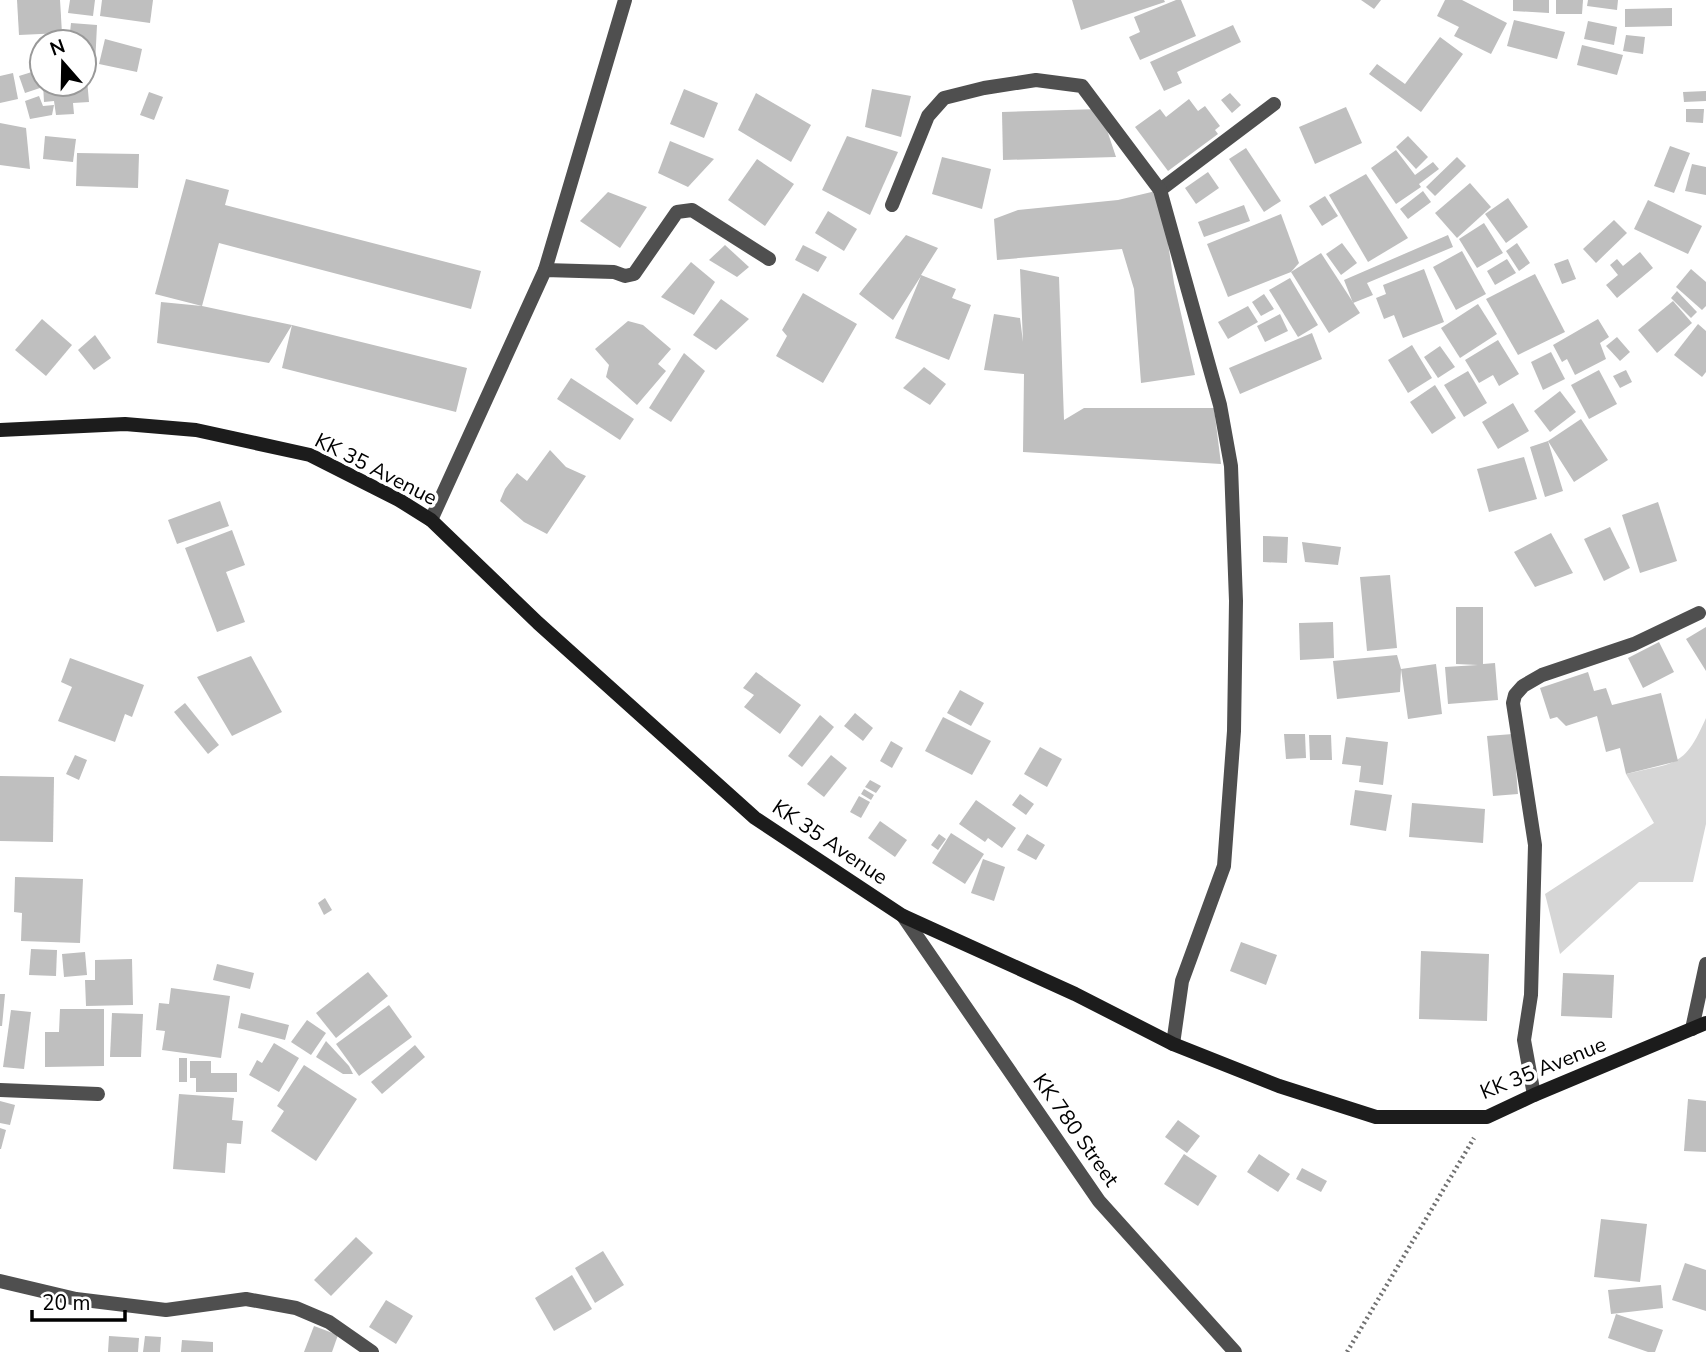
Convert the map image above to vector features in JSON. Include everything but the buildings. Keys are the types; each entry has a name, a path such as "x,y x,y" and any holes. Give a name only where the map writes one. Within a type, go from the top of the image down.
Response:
{"main road":[{"name":"KK 35 Avenue","path":"0,430 125,424 209,433 310,455 399,500 431,520 538,623 755,818 903,916 1074,994 1173,1044 1279,1086 1376,1117 1487,1117 1706,1023"}],"street":[{"path":"431,520 545,270 625,0"},
{"path":"892,205 928,116 944,98 1035,80 1082,86 1160,190 1220,405 1231,466 1236,601 1234,731 1224,866 1182,981 1173,1044"},
{"path":"1160,190 1274,104"},
{"path":"545,270 614,272 625,276 634,274 677,212 692,210 769,259"},
{"path":"1534,1095 1524,1040 1531,995 1535,845 1513,704 1516,695 1523,686 1542,675 1634,644 1699,613"},
{"name":"KK 780 Street","path":"903,916 1099,1201 1235,1352"},
{"path":"1692,1029 1706,964"},
{"path":"0,1090 98,1094"},
{"path":"0,1281 76,1299 166,1310 246,1299 296,1308 329,1322 372,1352"}],"path":[{"path":"1347,1352 1487,1117"}],"shaded area":[{"path":"1706,718 1706,824 1693,882 1639,882 1560,954 1545,894 1654,823 1626,774 1667,764 1684,755"}]}
